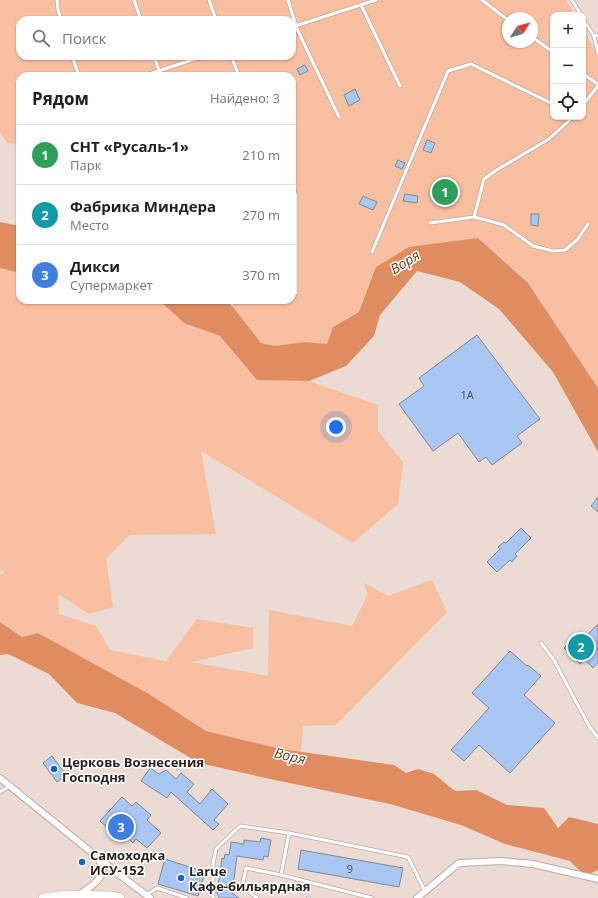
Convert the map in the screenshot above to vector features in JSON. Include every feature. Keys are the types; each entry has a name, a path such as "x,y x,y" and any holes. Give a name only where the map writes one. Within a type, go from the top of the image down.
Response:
{"main road":[{"path":"42,898 67,895 111,896 120,898"}],"street":[{"path":"0,778 148,896"},
{"path":"79,895 99,879 103,872 102,864 98,857"},
{"path":"417,898 459,863 501,861 533,864 598,879"}],"lane":[{"path":"57,0 60,16"},
{"path":"134,0 140,16"},
{"path":"209,0 215,16"},
{"path":"288,0 293,16"},
{"path":"296,26 376,0"},
{"path":"482,0 502,15"},
{"path":"572,0 579,12"},
{"path":"361,5 400,86"},
{"path":"586,23 596,36 598,53"},
{"path":"296,26 340,117"},
{"path":"538,41 550,50"},
{"path":"73,60 78,72"},
{"path":"155,60 159,71"},
{"path":"156,72 192,60"},
{"path":"233,60 237,72"},
{"path":"372,252 448,71 471,64 550,103"},
{"path":"586,76 598,85 586,101"},
{"path":"474,217 484,179 495,170 549,139 570,120"},
{"path":"296,196 296,293"},
{"path":"430,223 474,217 504,225 533,246 552,251 565,250 577,240 588,224"},
{"path":"541,644 554,660 589,726 598,738"},
{"path":"0,792 10,786"},
{"path":"212,898 213,864 216,849 240,826 289,833 408,857 425,891"},
{"path":"281,875 289,833"},
{"path":"257,898 242,886 246,868 281,875 372,898"},
{"path":"148,896 157,888 187,898"}],"shaded area":[{"path":"0,0 566,0 573,12 550,12 550,120 586,120 586,34 595,50 598,50 598,388 528,283 478,238 377,267 359,312 333,327 327,344 305,342 275,346 261,343 233,307 233,304 296,304 296,72 16,72 16,144 7,143 0,131"},
{"path":"0,268 16,272 16,304 163,304 184,323 220,336 257,380 309,381 378,405 378,431 403,462 398,504 353,543 201,451 216,534 130,535 106,559 113,607 89,614 58,594 59,614 96,626 110,650 166,661 197,619 253,628 253,648 191,662 268,676 269,610 352,626 368,594 363,582 388,596 432,580 447,612 336,725 303,726 301,752 281,749 206,731 149,694 38,633 22,637 0,622 0,575 5,573 0,569"}],"water":[{"path":"0,222 16,225 16,272 0,268"},
{"name":"Воря","path":"478,238 528,283 598,388 598,452 553,372 499,309 460,282 417,271 380,315 374,336 346,366 309,381 257,380 220,336 184,323 163,304 230,304 261,343 275,346 305,342 327,344 333,327 359,312 376,267 409,247"},
{"name":"Воря","path":"0,622 22,637 38,633 149,694 206,731 281,749 394,765 406,773 418,769 434,774 455,791 476,790 507,805 544,808 558,828 569,817 598,824 598,870 585,876 570,861 505,844 461,825 390,804 199,763 115,713 77,703 49,674 8,654 0,655"}],"building":[{"path":"305,65 308,71 300,75 297,69"},
{"path":"355,89 360,100 349,106 344,95"},
{"path":"427,140 435,143 431,153 423,150"},
{"path":"398,160 405,163 402,169 395,166"},
{"path":"405,194 418,196 417,203 403,201"},
{"path":"363,196 377,202 373,210 359,204"},
{"path":"531,214 539,214 538,226 531,225"},
{"path":"477,335 540,419 517,436 522,443 492,465 486,457 479,462 458,433 433,451 399,404 424,386 419,378"},
{"path":"598,497 598,512 591,506"},
{"path":"521,528 531,538 515,554 517,556 512,562 510,560 497,572 487,562 500,549 498,547 504,542 506,543"},
{"path":"598,624 598,663 593,668 585,659 580,664 564,648 571,641 576,646"},
{"path":"510,651 541,676 524,695 555,723 510,773 479,745 464,761 451,750 489,708 472,693"},
{"name":"Церковь Вознесения Господня","path":"52,756 66,775 57,782 43,763"},
{"path":"150,768 159,774 166,770 176,779 181,773 194,784 187,792 200,804 212,789 228,804 214,820 219,824 213,830 171,792 167,798 141,781"},
{"path":"122,797 132,806 136,802 151,815 147,820 161,833 147,848 136,839 133,843 115,826 111,831 100,821"},
{"path":"261,838 271,840 268,857 264,856 263,860 237,856 232,893 239,898 219,898 217,893 222,858 224,859 225,854 229,855 231,842 244,844 244,840 260,842"},
{"path":"301,850 403,868 399,887 298,869"},
{"name":"Larue Кафе-бильярдная","path":"165,859 205,872 198,896 158,884"}],"place":[{"name":"СНТ «Русаль-1»","path":"445,192"},
{"name":"Фабрика Миндера","path":"581,647"},
{"name":"Церковь Вознесения Господня","path":"54,769"},
{"name":"Дикси","path":"121,827"},
{"name":"Самоходка ИСУ-152","path":"82,862"},
{"name":"Larue Кафе-бильярдная","path":"181,878"}]}
